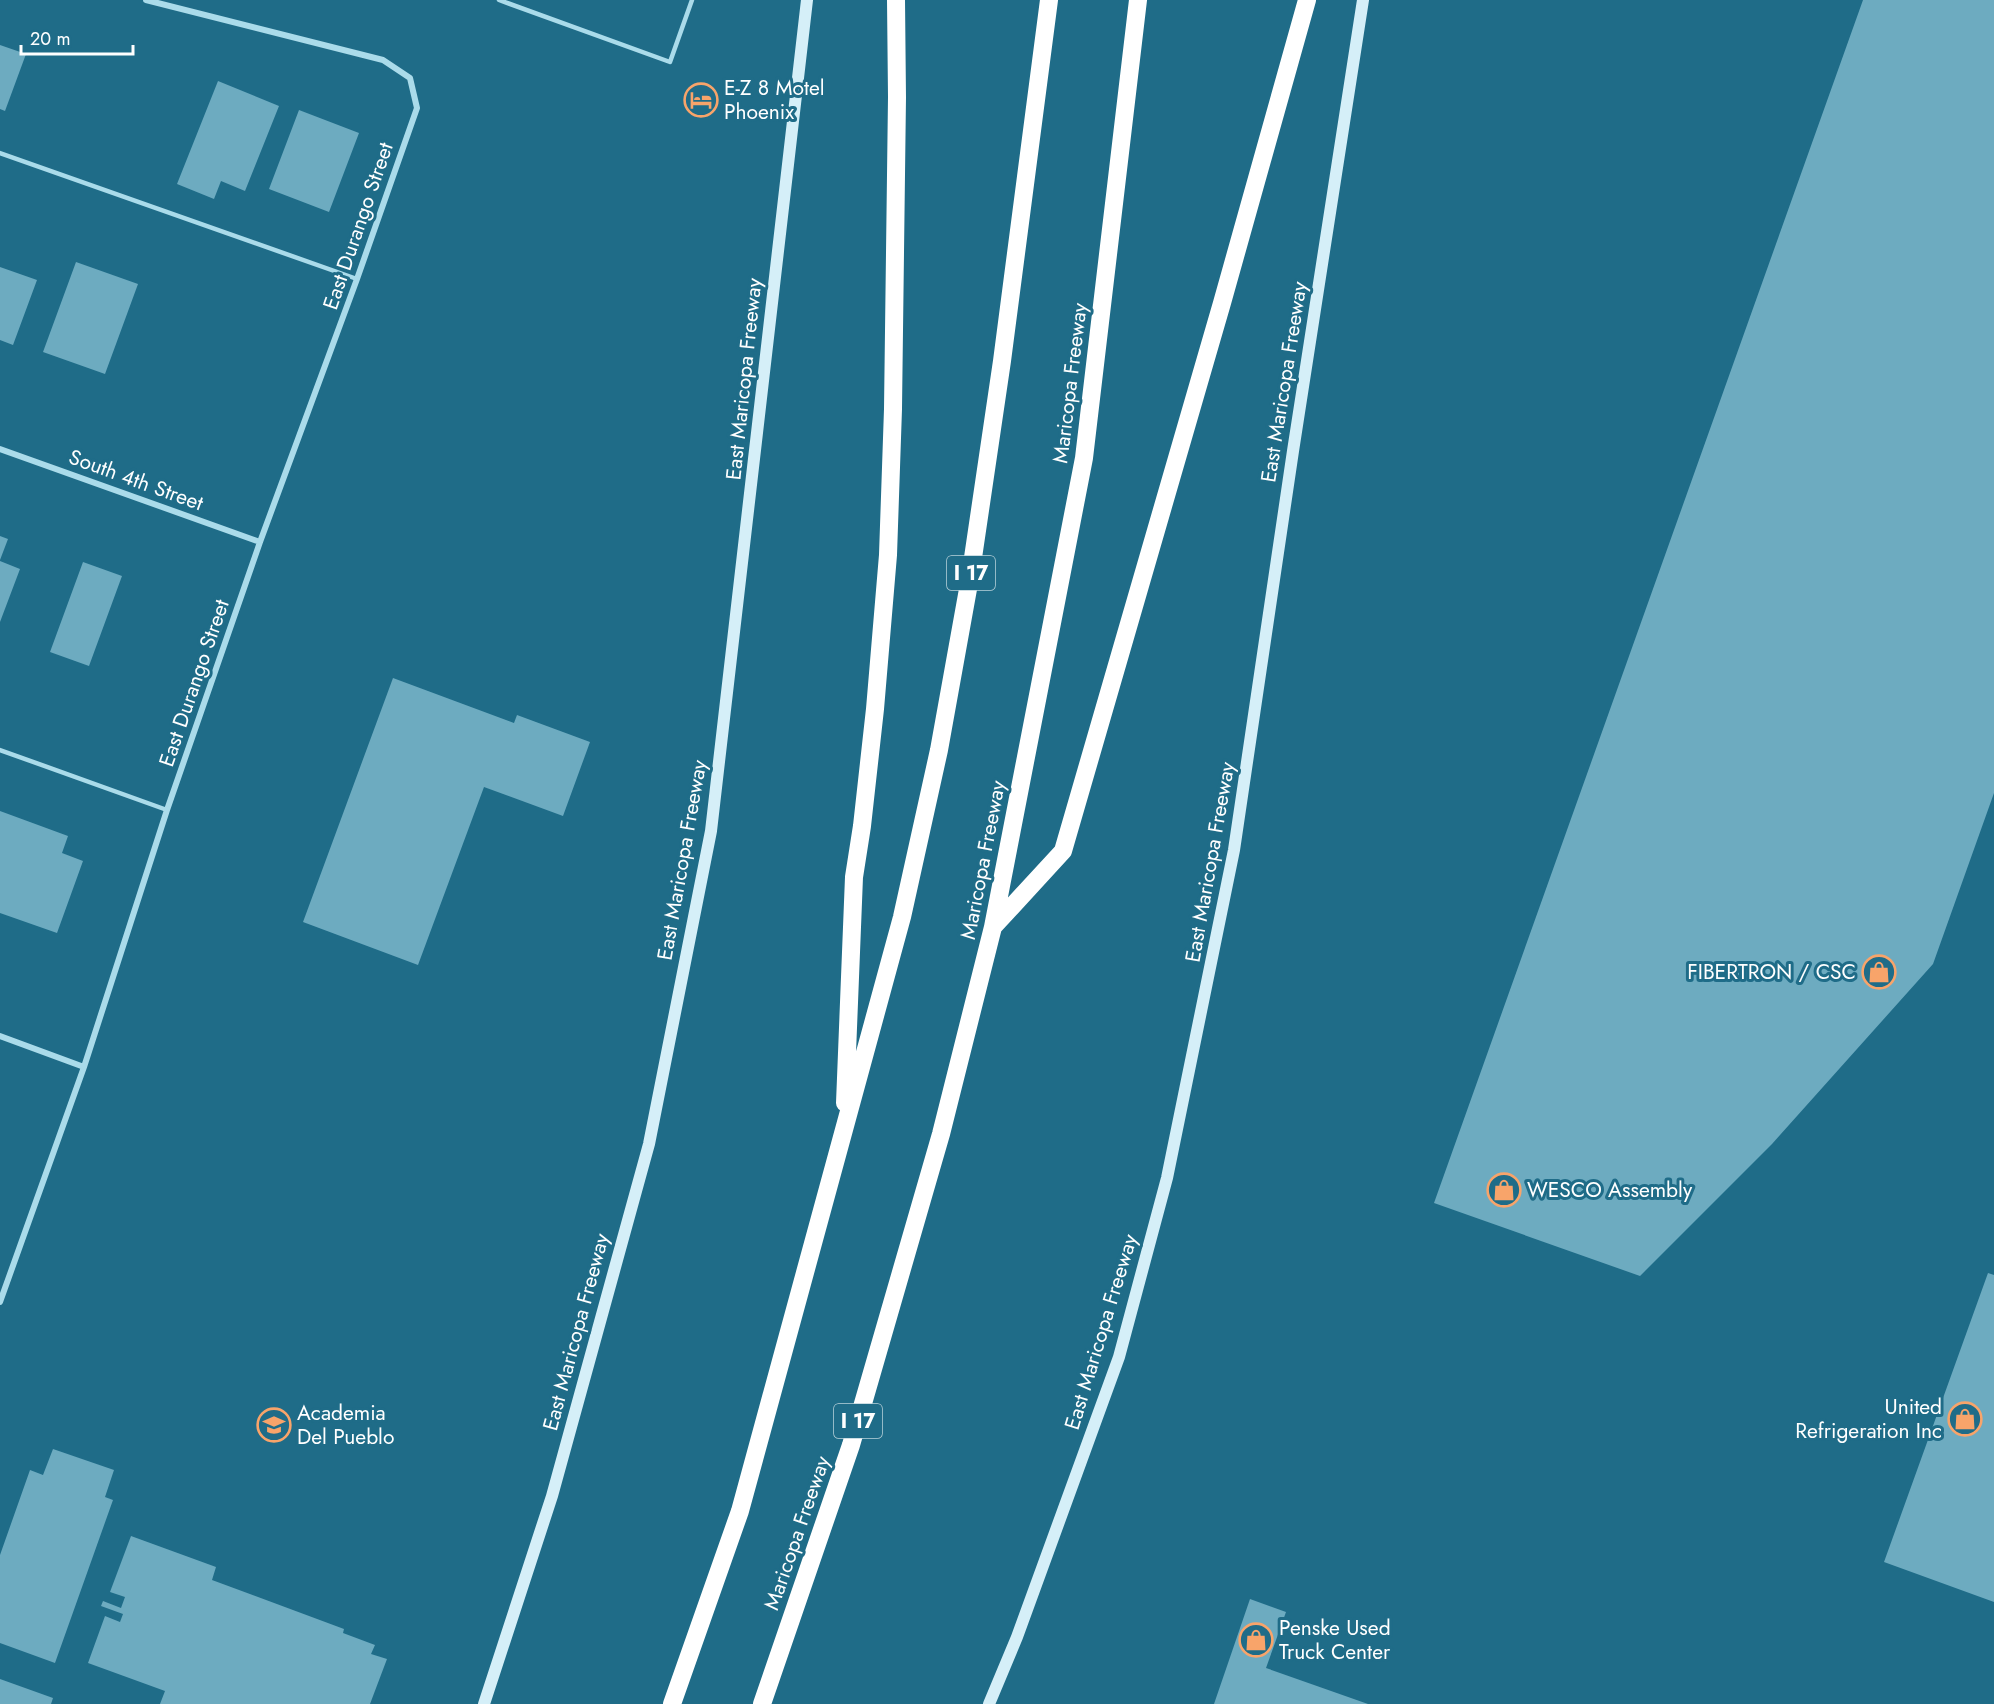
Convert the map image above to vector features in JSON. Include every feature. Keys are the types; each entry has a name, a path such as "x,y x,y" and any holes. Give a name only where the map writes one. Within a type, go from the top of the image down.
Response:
{"highway":[{"path":"844,1137 854,877 874,721 888,555 893,408 896,0"},
{"name":"I 17","path":"672,1704 740,1511 844,1137 902,917 939,750 970,578 1002,361 1049,0"},
{"name":"Maricopa Freeway","path":"762,1704 851,1445 941,1134 993,927 1084,458 1138,0"},
{"path":"993,927 1063,851 1219,314 1307,0"}],"main road":[{"name":"East Maricopa Freeway","path":"484,1704 552,1496 649,1144 711,831 807,0"},
{"name":"East Maricopa Freeway","path":"989,1704 1017,1637 1119,1357 1167,1178 1234,850 1363,0"}],"street":[{"name":"East Durango Street","path":"0,1302 84,1066 167,810 260,542 417,108 410,78 383,60 146,0"},
{"name":"South 4th Street","path":"0,449 260,542"},
{"path":"0,1036 84,1066"}],"lane":[{"path":"499,0 670,62 692,0"},
{"path":"0,153 357,279"},
{"path":"0,750 167,810"}],"building":[{"path":"1863,0 1994,0 1994,793 1933,964 1772,1144 1640,1276 1434,1203"},
{"path":"0,45 26,54 5,111 0,109"},
{"path":"218,81 279,106 245,191 221,181 214,199 177,184"},
{"path":"299,110 359,133 329,212 269,189"},
{"path":"76,262 138,284 105,374 43,352"},
{"path":"0,267 37,280 13,345 0,340"},
{"path":"0,536 8,539 0,560"},
{"path":"0,561 20,569 0,622"},
{"path":"83,562 122,576 89,666 50,652"},
{"path":"393,678 514,723 517,715 590,742 563,816 484,787 418,965 303,922"},
{"path":"0,811 68,836 62,853 83,861 57,933 0,913"},
{"name":"United Refrigeration Inc","path":"1988,1273 1994,1275 1994,1602 1884,1562"},
{"path":"53,1449 114,1470 105,1497 113,1500 55,1663 0,1643 0,1555 30,1470 43,1475"},
{"path":"131,1536 216,1567 212,1580 344,1629 343,1633 375,1645 371,1654 387,1659 370,1704 160,1704 165,1691 88,1663 105,1616 120,1622 123,1614 101,1606 103,1601 121,1608 125,1597 110,1592"},
{"name":"Penske Used Truck Center","path":"1250,1599 1286,1612 1266,1668 1368,1704 1214,1704"},
{"path":"0,1679 53,1698 51,1704 0,1704"}],"place":[{"name":"E-Z 8 Motel Phoenix","path":"701,100"},
{"name":"FIBERTRON / CSC","path":"1879,972"},
{"name":"WESCO Assembly","path":"1504,1190"},
{"name":"United Refrigeration Inc","path":"1965,1419"},
{"name":"Academia Del Pueblo","path":"274,1425"},
{"name":"Penske Used Truck Center","path":"1256,1640"}]}
